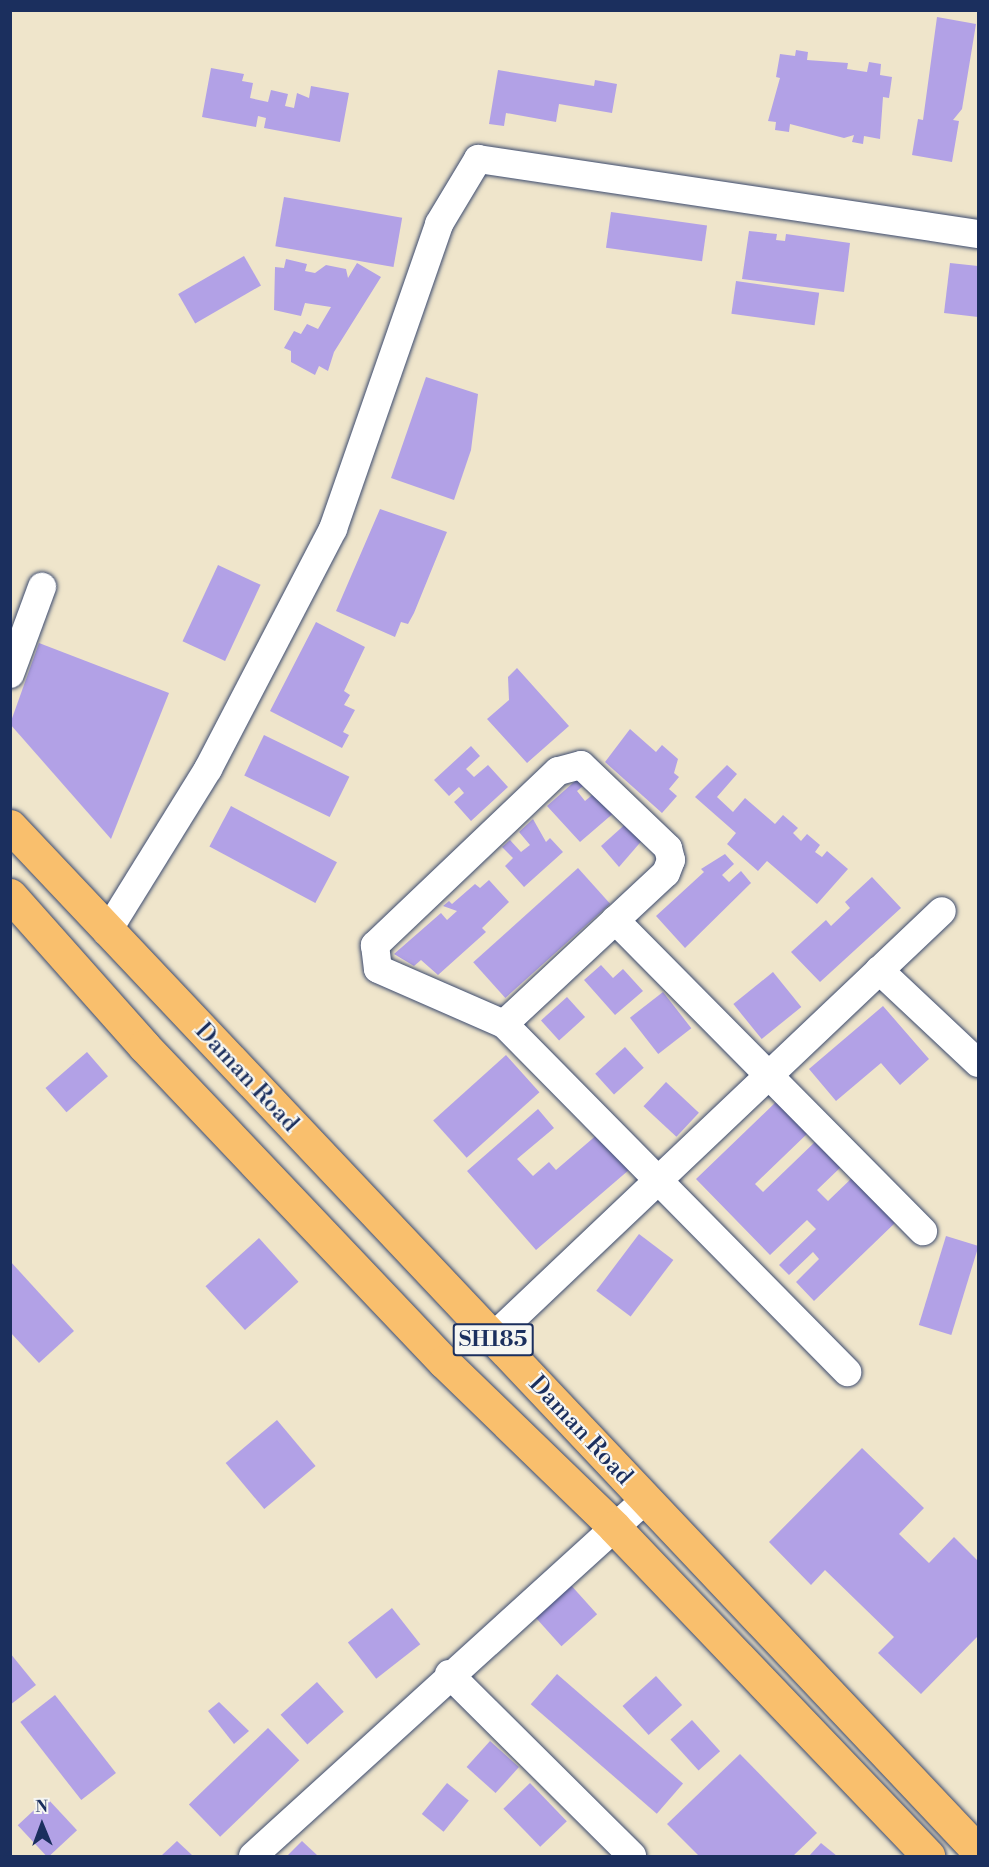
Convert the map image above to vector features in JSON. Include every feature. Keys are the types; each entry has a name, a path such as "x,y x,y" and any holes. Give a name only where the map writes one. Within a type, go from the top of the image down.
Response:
{"main road":[{"name":"Daman Road","path":"10,826 107,932 978,1851"},
{"path":"10,895 144,1046 444,1362 614,1527 928,1857"}],"street":[{"path":"107,932 208,769 333,529 439,224 478,159 978,234"},
{"path":"10,674 42,586"},
{"path":"504,1024 666,873 671,860 668,848 598,776 570,764 375,945 376,963 388,978 440,993 504,1024 847,1372"},
{"path":"492,1338 942,911"},
{"path":"615,921 923,1231"},
{"path":"879,970 978,1063"},
{"path":"253,1857 449,1674 645,1500"},
{"path":"449,1674 632,1857"}],"building":[{"path":"937,17 976,24 962,109 953,120 959,121 952,162 912,155 918,119 923,120"},
{"path":"796,50 808,52 807,60 848,63 847,69 867,72 869,62 881,64 880,75 892,77 889,98 883,97 880,139 864,136 863,144 852,142 854,135 844,138 790,124 789,132 775,130 776,122 768,121 780,78 776,77 780,54 795,56"},
{"path":"211,68 244,74 242,81 253,83 250,98 268,102 271,90 288,94 285,106 294,108 297,93 309,98 311,86 349,93 340,142 264,128 266,118 258,116 256,127 202,117"},
{"path":"498,70 594,86 595,80 617,84 612,113 559,104 556,122 506,113 504,126 489,124"},
{"path":"284,197 402,218 393,267 275,246"},
{"path":"611,212 707,225 702,261 606,248"},
{"path":"749,231 777,234 776,240 785,241 786,234 850,243 844,292 742,279"},
{"path":"244,256 261,285 195,323 178,294"},
{"path":"286,259 307,264 305,271 315,273 326,265 346,269 348,278 357,263 381,277 334,352 328,371 319,366 315,375 291,362 291,351 284,348 294,331 301,334 307,324 318,329 331,307 305,303 301,316 274,310 275,267 284,268"},
{"path":"950,263 978,266 978,317 944,313"},
{"path":"736,281 819,293 815,325 731,314"},
{"path":"426,377 478,394 471,450 454,500 391,478"},
{"path":"380,509 447,532 414,613 408,624 401,622 395,637 336,611"},
{"path":"218,565 261,585 225,661 183,641"},
{"path":"316,622 365,647 344,691 350,695 344,705 355,710 343,732 349,735 342,748 270,711"},
{"path":"39,643 169,693 111,839 10,724"},
{"path":"517,668 569,726 527,763 487,719 509,700 508,677"},
{"path":"630,729 656,752 662,745 678,759 674,773 679,777 669,789 677,796 662,813 605,762"},
{"path":"264,735 349,777 330,817 244,775"},
{"path":"471,746 480,756 466,769 474,777 488,765 508,787 471,821 454,802 464,793 459,787 449,796 434,780"},
{"path":"727,765 737,774 717,797 733,812 745,798 775,824 783,815 798,828 793,833 801,841 807,834 820,845 815,852 822,857 827,851 848,869 817,904 767,861 758,871 727,844 736,833 695,797"},
{"path":"583,774 589,781 577,791 585,801 598,790 616,811 580,842 547,806"},
{"path":"231,806 337,862 315,903 209,847"},
{"path":"533,819 546,842 550,838 563,852 524,887 505,866 513,858 502,847 510,840 521,852 530,845 519,832"},
{"path":"630,820 645,837 619,867 601,846"},
{"path":"725,854 734,864 722,875 729,882 741,871 751,883 685,948 656,916 704,872 701,869"},
{"path":"578,868 610,904 505,998 473,962"},
{"path":"872,877 901,908 820,982 791,952 826,920 831,926 850,908 845,902"},
{"path":"489,880 509,902 482,928 486,932 438,975 421,960 414,966 394,954 441,913 447,920 457,911 443,906 449,901 452,904 475,884 480,888"},
{"path":"601,965 613,978 623,969 643,991 615,1015 584,980"},
{"path":"773,972 801,1007 762,1039 733,1004"},
{"path":"663,992 691,1028 658,1054 630,1018"},
{"path":"567,997 585,1017 559,1040 541,1020"},
{"path":"883,1006 929,1059 900,1085 881,1063 836,1101 809,1069"},
{"path":"625,1047 644,1068 614,1095 595,1074"},
{"path":"87,1052 108,1076 66,1112 45,1088"},
{"path":"506,1055 539,1092 467,1158 433,1121"},
{"path":"666,1082 699,1113 676,1137 643,1106"},
{"path":"779,1099 810,1131 755,1184 763,1192 818,1139 843,1165 817,1190 828,1201 854,1176 897,1221 814,1301 796,1282 819,1259 813,1252 789,1275 779,1265 816,1229 807,1220 770,1255 696,1179"},
{"path":"538,1109 554,1128 517,1159 533,1176 549,1162 556,1170 599,1133 630,1169 536,1250 467,1171"},
{"path":"639,1234 673,1260 631,1317 596,1291"},
{"path":"946,1236 978,1246 951,1335 919,1325"},
{"path":"259,1238 298,1282 245,1330 205,1286"},
{"path":"10,1261 74,1331 39,1363 10,1332"},
{"path":"277,1420 316,1466 264,1509 226,1463"},
{"path":"862,1448 924,1508 899,1534 929,1563 954,1537 978,1561 978,1636 921,1694 878,1653 894,1637 825,1570 811,1585 769,1542"},
{"path":"569,1583 597,1614 561,1646 533,1615"},
{"path":"392,1608 420,1644 376,1679 348,1642"},
{"path":"10,1653 36,1685 10,1705"},
{"path":"557,1674 683,1784 657,1814 531,1704"},
{"path":"656,1676 682,1705 649,1735 623,1706"},
{"path":"317,1682 344,1712 307,1745 281,1715"},
{"path":"55,1695 116,1773 81,1800 20,1722"},
{"path":"219,1702 249,1731 234,1744 208,1711"},
{"path":"692,1720 720,1751 699,1771 670,1739"},
{"path":"268,1728 299,1760 220,1837 189,1804"},
{"path":"490,1741 519,1767 496,1793 467,1767"},
{"path":"740,1754 817,1833 793,1856 699,1856 667,1824"},
{"path":"447,1783 469,1801 444,1832 422,1814"},
{"path":"530,1783 567,1821 540,1847 503,1809"},
{"path":"47,1798 77,1830 49,1856 46,1856 18,1825"},
{"path":"177,1841 193,1856 161,1856"},
{"path":"302,1841 318,1856 287,1856"},
{"path":"821,1843 837,1856 809,1856"}]}
